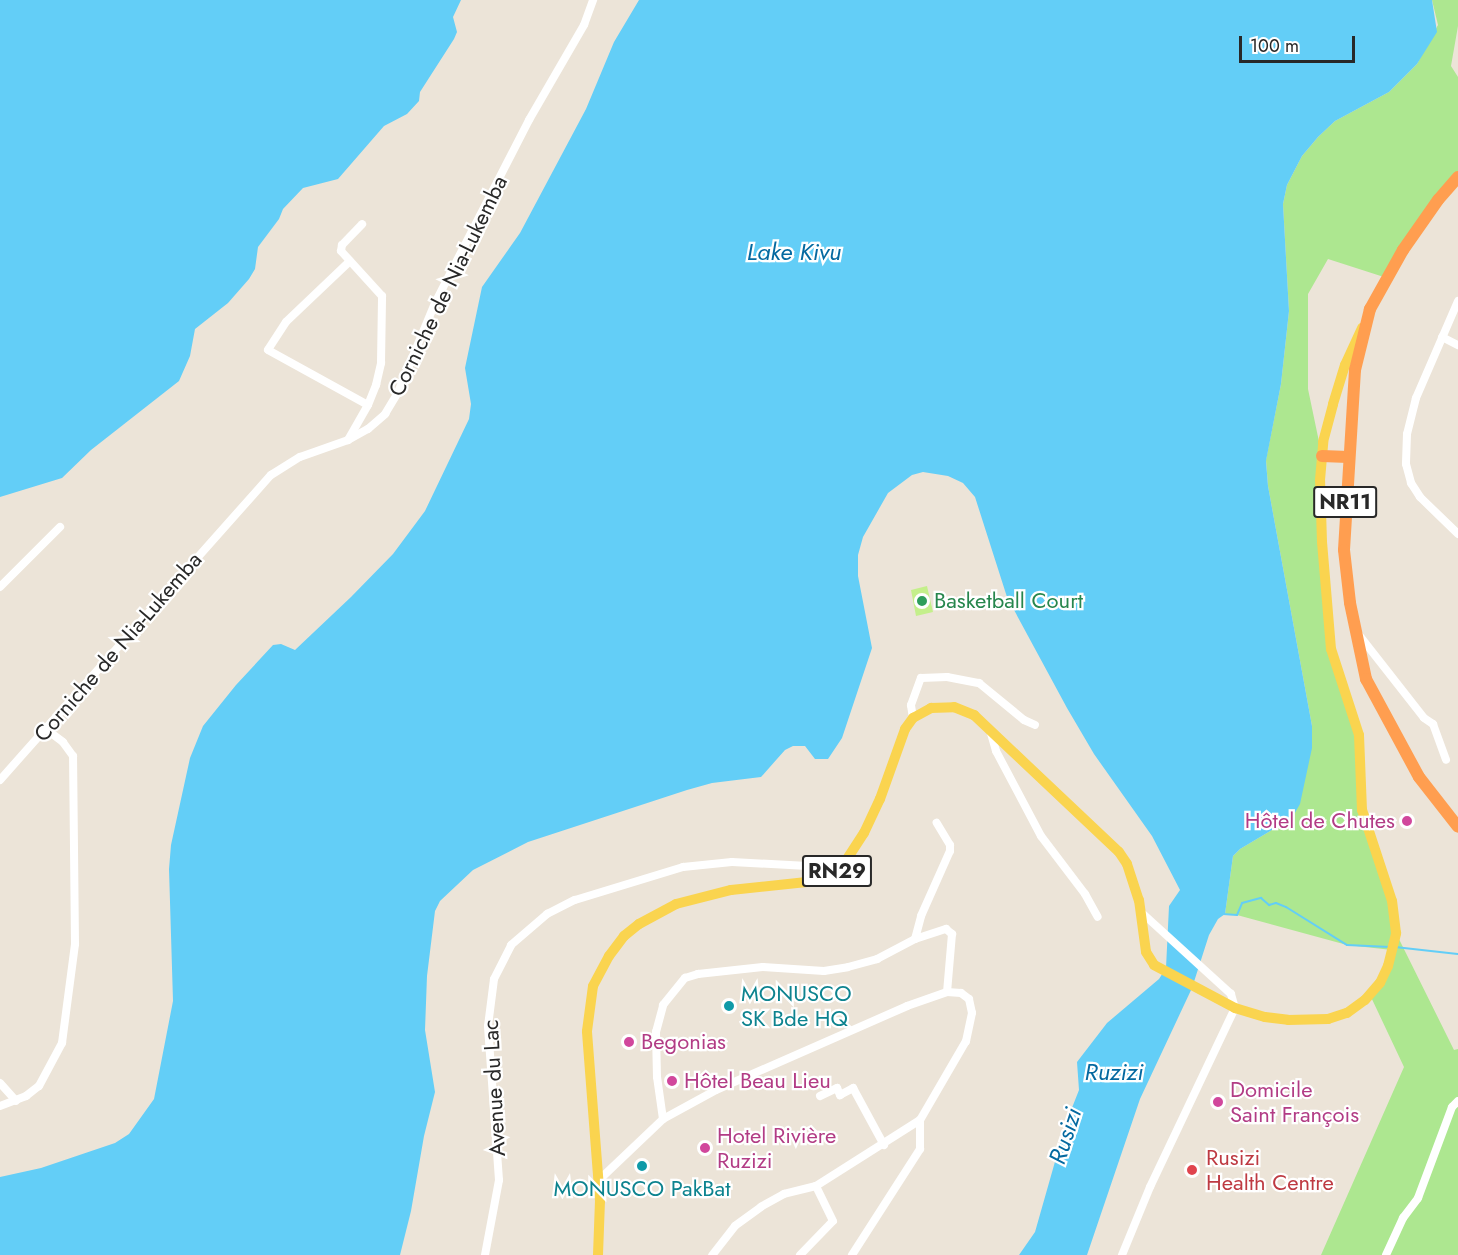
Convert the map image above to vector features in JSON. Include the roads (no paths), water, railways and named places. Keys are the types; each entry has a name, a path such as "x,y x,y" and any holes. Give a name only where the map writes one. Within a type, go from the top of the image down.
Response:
{"highway":[{"name":"NR11","path":"1458,177 1403,250 1370,309 1355,370 1344,550 1354,629 1366,679 1419,777 1458,827"},
{"path":"1322,456 1348,457"}],"main road":[{"path":"913,718 931,708 954,707 966,710 990,729 1119,852 1127,864 1143,914 1146,952 1154,965 1235,1008 1265,1017 1288,1020 1328,1019 1347,1013 1365,1000 1380,983 1396,933 1392,901 1362,810 1359,735 1331,649 1322,542 1320,480 1323,442 1345,365 1370,309"},
{"name":"RN29","path":"598,1255 599,1180 586,1031 593,986 609,956 624,936 639,924 676,904 731,890 807,882 833,875 858,845 880,799 905,729 913,718"}],"street":[{"name":"Corniche de Nia-Lukemba","path":"0,780 271,475 300,457 348,440 368,429 385,414 398,392 435,303 529,120 584,25 593,0"},
{"path":"348,440 368,405 381,363 383,304 379,291 342,254 342,245 362,224"},
{"path":"350,261 286,322 268,350 368,405"},
{"path":"1458,301 1416,398 1407,434 1406,464 1411,483 1420,497 1458,534"},
{"path":"1442,337 1458,345"},
{"path":"0,587 60,527"},
{"path":"1354,629 1413,705 1432,724 1446,760"},
{"path":"913,718 911,705 921,678 947,677 979,683 1024,720 1035,725"},
{"path":"0,1106 16,1101 39,1086 62,1043 75,944 73,756 63,742 46,729"},
{"path":"990,729 996,751 1022,803 1041,836 1085,894 1098,917"},
{"path":"915,939 921,916 950,851 950,844 937,823"},
{"name":"Avenue du Lac","path":"485,1255 499,1180 488,1026 494,979 511,945 547,914 575,900 660,872 710,863 732,862 817,867 833,875"},
{"path":"1122,1255 1150,1187 1235,1008 1234,999 1223,986 1143,914"},
{"path":"663,1119 657,1077 656,1032 663,1005 685,978 698,974 763,967 831,970 877,959 915,939 948,930 952,934 947,992"},
{"path":"599,1180 663,1119 716,1090 907,1006 947,992 961,993 969,999 972,1013 966,1041 920,1120 884,1145 816,1186 784,1194 761,1207 735,1226 712,1255"},
{"path":"0,1083 16,1101"},
{"path":"820,1096 837,1088 840,1095 853,1088 884,1145"},
{"path":"1386,1255 1403,1218 1418,1198 1452,1107 1458,1101"},
{"path":"854,1255 920,1149 920,1120"},
{"path":"800,1255 833,1221 816,1186"}],"water":[{"path":"0,0 461,0 453,17 457,32 420,92 419,101 407,114 384,126 338,179 303,188 283,209 279,219 258,247 255,269 249,279 228,303 195,329 190,356 179,381 91,450 62,478 0,497"},
{"name":"Lake Kivu","path":"639,0 1432,0 1437,32 1417,64 1389,92 1335,121 1302,156 1287,185 1283,204 1289,311 1281,384 1266,461 1268,486 1312,726 1312,748 1300,804 1292,818 1240,849 1233,856 1225,914 1218,919 1209,935 1192,988 1140,1099 1087,1255 1019,1255 1035,1232 1066,1123 1079,1090 1077,1062 1107,1023 1159,979 1166,968 1169,906 1180,890 1152,836 1094,754 1007,597 975,497 963,483 948,476 923,472 912,475 888,493 863,537 858,555 858,576 872,648 842,738 828,759 815,759 805,746 793,746 785,750 761,777 712,783 528,842 473,870 440,901 435,911 427,976 425,1030 435,1092 400,1255 0,1255 0,1177 41,1168 115,1143 129,1134 154,1099 173,1001 169,869 171,845 190,758 203,726 236,685 273,645 281,644 295,650 351,597 393,554 425,511 469,419 471,404 465,368 482,287 520,233 586,109 614,42"}],"waterway":[{"path":"1223,914 1237,915 1242,903 1261,898 1269,905 1276,903 1286,907 1347,945 1390,947"},
{"path":"1395,947 1458,954"}],"place":[{"name":"Basketball Court","path":"922,601"},
{"name":"Hôtel de Chutes","path":"1407,821"},
{"name":"MONUSCO SK Bde HQ","path":"729,1006"},
{"name":"Begonias","path":"629,1042"},
{"name":"Hôtel Beau Lieu","path":"672,1081"},
{"name":"Domicile Saint François","path":"1218,1102"},
{"name":"Hotel Rivière Ruzizi","path":"705,1148"},
{"name":"MONUSCO PakBat","path":"642,1166"},
{"name":"Rusizi Health Centre","path":"1192,1170"}],"water label":[{"name":"Ruzizi","path":"1114,1072"},
{"name":"Rusizi","path":"1065,1136"}]}
